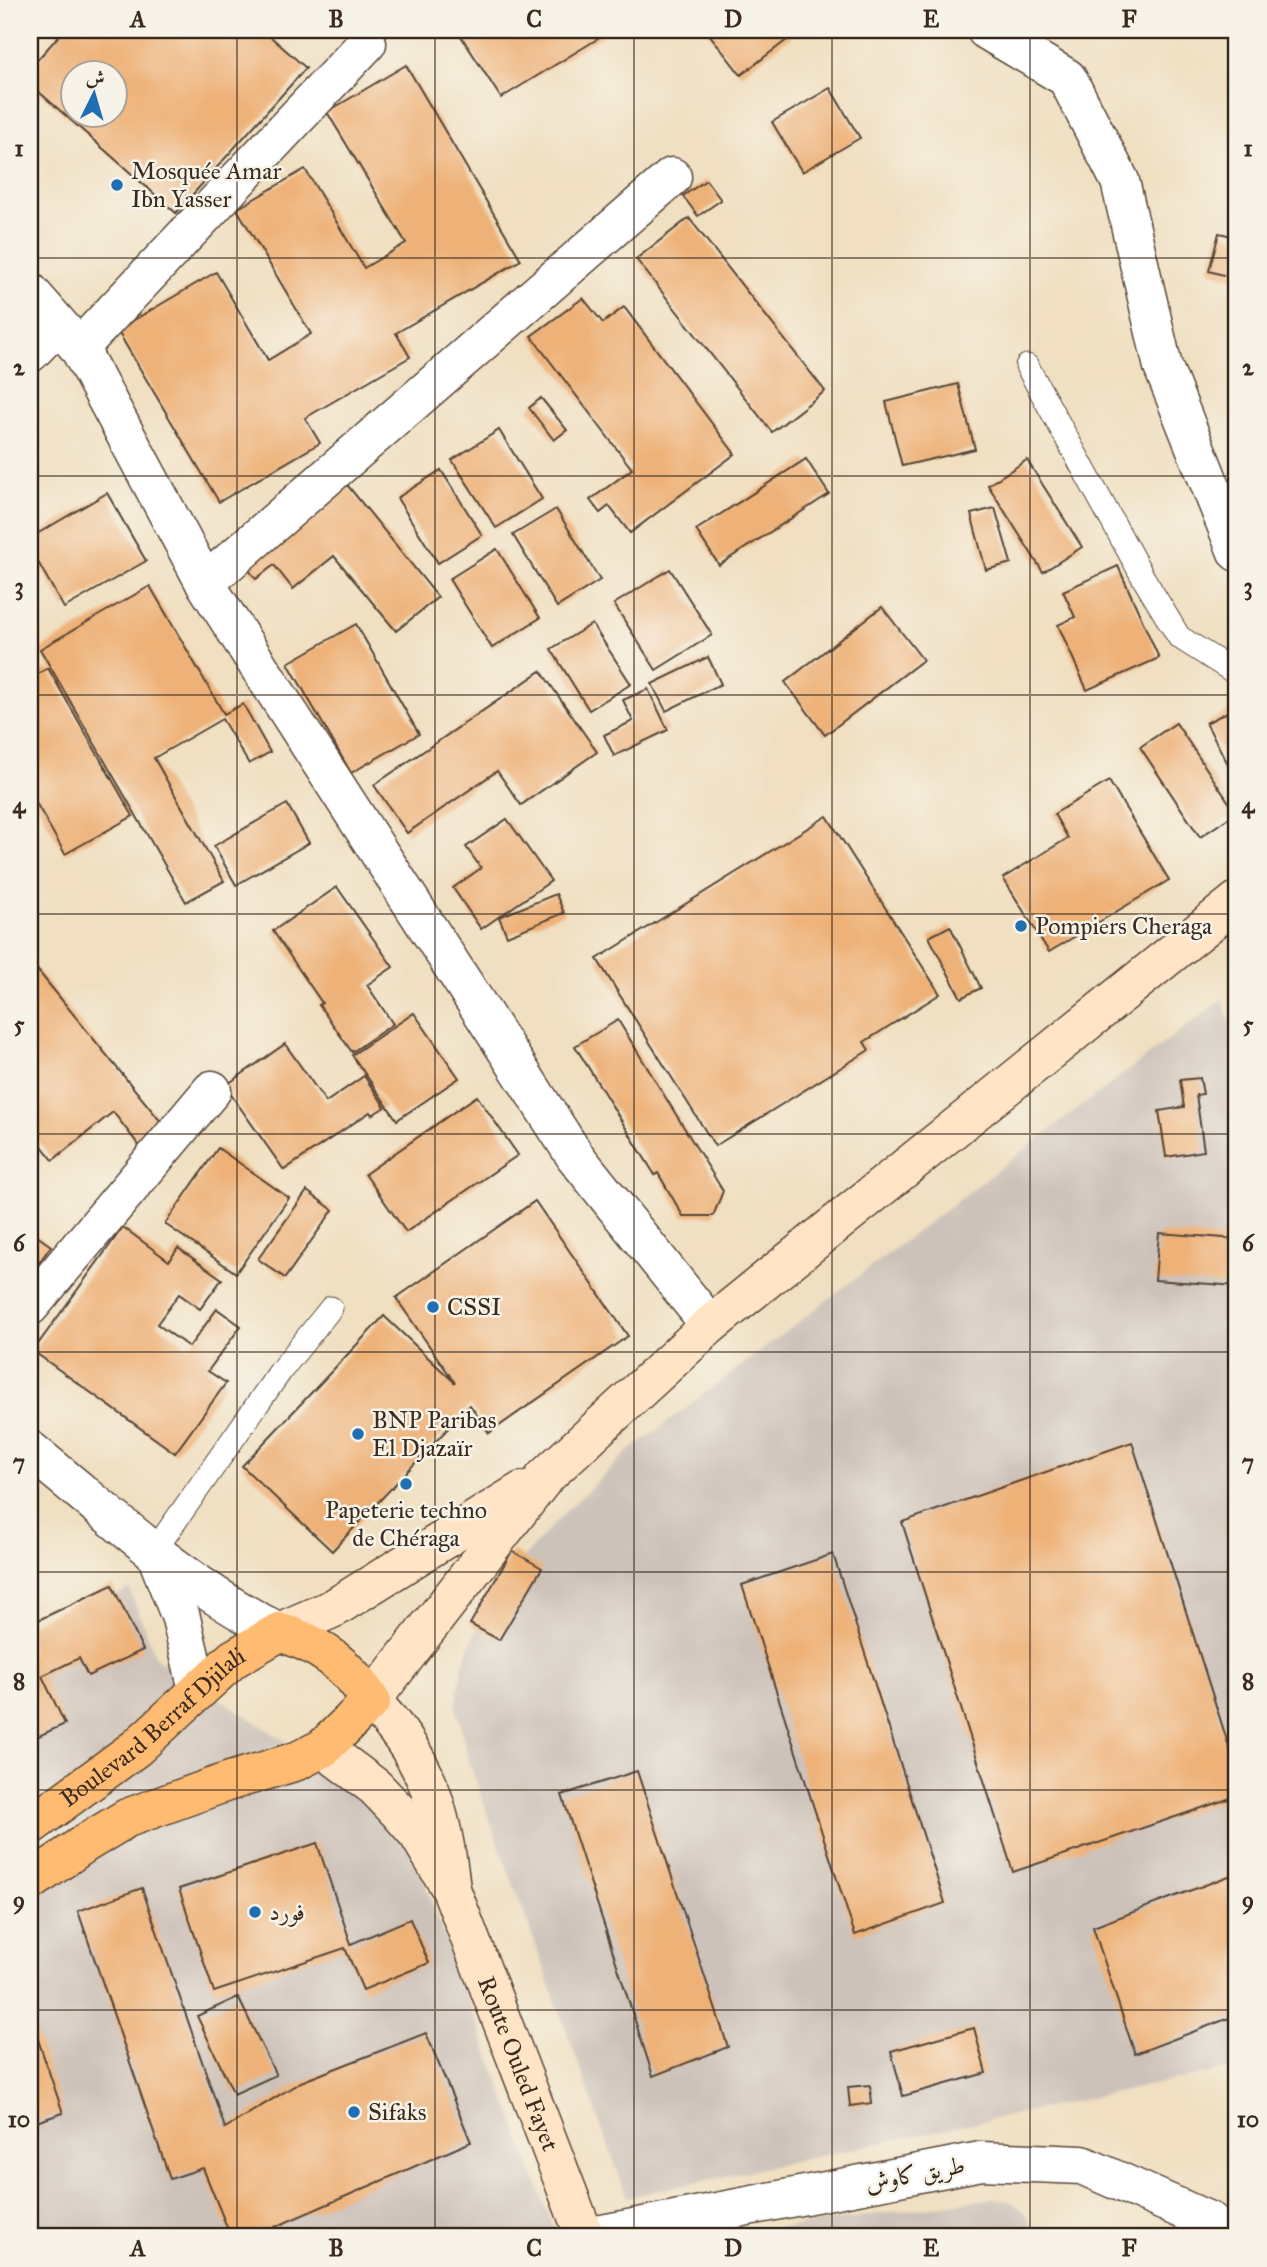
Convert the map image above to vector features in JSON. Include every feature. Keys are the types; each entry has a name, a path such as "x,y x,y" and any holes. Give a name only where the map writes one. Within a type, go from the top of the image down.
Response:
{"highway":[{"name":"Boulevard Berraf Djilali","path":"30,1826 136,1748 233,1659 279,1632"},
{"path":"279,1632 301,1638 342,1664 358,1681 371,1701"},
{"name":"Boulevard Berraf Djilali","path":"30,1882 127,1818 190,1794 297,1761 323,1748 371,1701"}],"main road":[{"path":"451,1889 443,1836 428,1784 405,1739 371,1701 545,1477 710,1325 1237,901"},
{"path":"279,1632 334,1608 545,1477"},
{"path":"323,1748 375,1787 397,1810 418,1835 451,1889"},
{"name":"Route Ouled Fayet","path":"451,1889 586,2237"}],"street":[{"path":"986,30 1067,78 1120,181 1163,367 1237,552"},
{"path":"30,353 68,337 367,43"},
{"path":"205,583 672,177"},
{"path":"30,292 68,337 205,583 575,1156 710,1325"},
{"path":"30,1306 212,1090"},
{"path":"30,1450 213,1596 279,1632"},
{"path":"155,1550 181,1618 198,1690"},
{"name":"طريق كاوش","path":"586,2237 981,2161 1082,2165 1210,2222 1230,2237"}],"lane":[{"path":"1027,366 1144,579 1179,637 1231,670 1237,671"},
{"path":"155,1550 282,1369 331,1308"}],"shaded area":[{"path":"1222,999 1237,1042 1237,2067 627,2197 469,1762 456,1706 463,1664 479,1623 516,1566 558,1519 628,1452"},
{"path":"129,1588 156,1658 357,1787 412,1849 557,2237 30,2237 30,1653"},
{"path":"994,2198 1012,2202 1026,2214 1038,2237 717,2237"}],"building":[{"path":"64,30 263,30 306,68 176,213 82,130 130,130 130,60 60,60 60,111 30,84 30,68"},
{"path":"471,30 601,30 604,35 501,98 461,36"},
{"path":"706,30 800,30 741,75"},
{"path":"406,65 521,260 396,333 410,357 305,418 320,443 219,502 117,330 216,272 268,360 311,334 237,209 305,169 364,268 406,243 327,112"},
{"path":"830,88 860,138 802,172 772,122"},
{"path":"706,180 721,200 698,216 683,196"},
{"path":"689,218 825,391 772,432 636,259"},
{"path":"1219,233 1237,237 1237,279 1209,271"},
{"path":"583,298 603,323 624,307 735,454 630,533 609,506 600,513 590,500 632,469 531,336"},
{"path":"958,384 975,449 902,466 886,402"},
{"path":"541,398 567,430 554,440 529,408"},
{"path":"499,430 542,499 496,528 452,460"},
{"path":"806,459 829,494 719,565 696,530"},
{"path":"1027,460 1082,547 1043,572 988,485"},
{"path":"441,470 482,535 438,563 397,498"},
{"path":"340,476 438,597 396,631 334,556 293,589 274,565 256,579 239,557"},
{"path":"107,493 146,561 64,608 30,548 30,538"},
{"path":"995,508 1011,563 986,570 971,514"},
{"path":"556,509 600,580 557,607 513,535"},
{"path":"497,549 540,618 492,648 449,579"},
{"path":"1118,566 1159,658 1087,690 1058,625 1075,617 1063,591"},
{"path":"670,569 712,635 656,670 614,604"},
{"path":"150,586 224,714 243,704 270,752 249,764 222,719 154,758 224,881 186,902 40,649"},
{"path":"882,607 923,660 825,735 785,682"},
{"path":"356,624 419,734 351,773 288,663"},
{"path":"592,624 631,684 589,710 551,649"},
{"path":"708,657 721,684 666,711 652,684"},
{"path":"48,668 133,816 65,854 30,792 30,678"},
{"path":"541,671 597,752 521,805 497,771 407,833 374,785"},
{"path":"648,689 668,730 614,756 604,735 633,721 623,700"},
{"path":"1237,707 1237,781 1206,723"},
{"path":"1176,723 1236,813 1200,837 1140,747"},
{"path":"1109,781 1169,880 1049,952 1003,878 1068,838 1054,814"},
{"path":"287,804 309,843 236,885 214,846"},
{"path":"827,816 940,994 864,1042 869,1050 715,1146 597,959"},
{"path":"507,819 551,881 481,929 453,888 481,868 466,847"},
{"path":"337,887 393,967 367,985 393,1024 352,1052 273,931"},
{"path":"556,894 564,913 507,936 499,917"},
{"path":"950,926 981,988 961,998 929,937"},
{"path":"30,961 171,1134 145,1153 113,1112 53,1160 30,1131"},
{"path":"414,1013 459,1078 397,1120 352,1055"},
{"path":"618,1020 723,1191 713,1216 683,1216 575,1046"},
{"path":"285,1044 326,1102 364,1076 385,1107 372,1115 370,1112 284,1170 225,1086"},
{"path":"1200,1078 1203,1094 1196,1095 1204,1151 1166,1157 1159,1111 1184,1107 1180,1080"},
{"path":"477,1096 518,1155 406,1232 365,1174"},
{"path":"218,1148 289,1198 236,1273 165,1224"},
{"path":"307,1191 333,1210 285,1278 258,1259"},
{"path":"535,1201 628,1336 489,1433 470,1405 332,1551 242,1466 384,1316 455,1383 396,1298"},
{"path":"123,1227 169,1261 178,1248 222,1279 200,1309 179,1294 157,1324 189,1347 217,1309 241,1326 208,1371 226,1383 175,1453 33,1351"},
{"path":"30,1231 51,1246 30,1275"},
{"path":"1159,1233 1237,1239 1237,1286 1155,1280"},
{"path":"1132,1442 1237,1772 1237,1796 1013,1872 902,1522"},
{"path":"512,1551 542,1568 499,1640 470,1624"},
{"path":"833,1554 945,1903 855,1935 742,1585"},
{"path":"112,1585 143,1650 88,1676 79,1658 42,1676 65,1724 30,1740 30,1624"},
{"path":"637,1771 728,2047 653,2076 562,1795"},
{"path":"317,1843 351,1944 410,1919 429,1963 363,1990 345,1948 214,1992 179,1889"},
{"path":"1237,1873 1237,2015 1135,2054 1093,1927"},
{"name":"Sifaks","path":"142,1888 225,2128 301,2082 426,2033 471,2142 252,2237 231,2237 203,2168 170,2179 78,1911"},
{"path":"238,1997 276,2075 234,2094 197,2016"},
{"path":"30,2016 63,2113 30,2124"},
{"path":"974,2028 986,2073 903,2096 891,2051"},
{"path":"870,2085 872,2103 850,2106 848,2087"}],"place":[{"name":"Mosquée Amar Ibn Yasser","path":"117,185"},
{"name":"Pompiers Cheraga","path":"1021,926"},
{"name":"CSSI","path":"433,1307"},
{"name":"BNP Paribas El Djazaïr","path":"358,1434"},
{"name":"Papeterie techno de Chéraga","path":"406,1484"},
{"name":"فورد","path":"255,1912"},
{"name":"Sifaks","path":"354,2112"}]}
